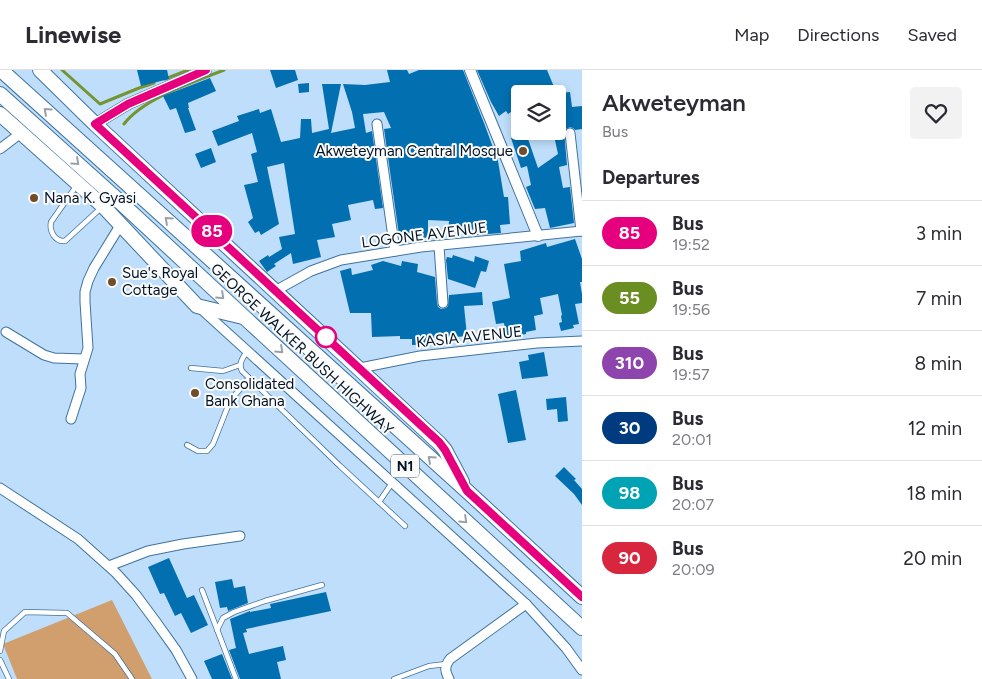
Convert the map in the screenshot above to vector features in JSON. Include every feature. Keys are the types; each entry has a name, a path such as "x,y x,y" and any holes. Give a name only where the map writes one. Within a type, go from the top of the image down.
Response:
{"highway":[{"name":"GEORGE WALKER BUSH HIGHWAY","path":"1,70 582,597"},
{"path":"40,70 95,124 439,442 467,491"},
{"name":"GEORGE WALKER BUSH HIGHWAY","path":"0,94 119,201 582,628"},
{"path":"0,114 103,206 198,306 244,318"},
{"path":"566,614 582,638"}],"street":[{"path":"95,124 128,104 206,70"},
{"path":"470,70 538,236"},
{"path":"377,124 396,252"},
{"path":"0,149 21,133"},
{"path":"570,133 582,231"},
{"path":"71,419 81,388 80,374 88,348 85,302 88,281 121,224"},
{"name":"LOGONE AVENUE","path":"275,291 311,271 341,260 439,246 582,231"},
{"path":"439,246 443,303"},
{"path":"198,306 526,604 566,648 582,670"},
{"path":"6,332 44,356 84,359"},
{"name":"KASIA AVENUE","path":"360,368 420,356 537,343 582,341"},
{"path":"0,488 78,539 109,566 136,595 156,622 176,650 192,679"},
{"path":"109,566 148,551 175,545 240,536"},
{"path":"449,679 446,672 446,664 450,659 526,604"}],"lane":[{"path":"78,184 51,222 51,232 57,240 65,241 103,206"},
{"path":"247,351 240,365 248,378 405,526"},
{"path":"191,368 223,371 240,365"},
{"path":"187,445 198,451 206,451 213,444 230,402 248,378"},
{"path":"379,502 392,483"},
{"path":"217,630 224,618 234,612 322,585"},
{"path":"202,590 236,679"},
{"path":"0,651 4,631 24,612 67,613 115,654 132,679"},
{"path":"0,660 9,679"},
{"path":"394,679 429,666 446,664"}],"shaded area":[{"path":"112,600 152,679 17,679 3,644"}],"building":[{"path":"137,70 167,70 169,79 141,86"},
{"path":"270,70 295,70 298,80 276,88"},
{"path":"387,70 407,70 409,74 419,70 463,70 498,161 504,197 508,197 510,224 500,225 501,233 476,235 476,229 459,231 459,236 448,235 449,221 428,220 428,238 399,235 384,129 391,128 384,112 363,114 366,133 372,131 383,208 375,209 373,200 348,205 351,220 332,224 335,237 317,240 321,257 293,264 291,253 274,264 276,266 267,272 259,261 282,249 279,237 295,234 284,163 267,167 279,224 261,235 259,231 255,233 248,222 253,218 244,185 258,182 251,154 257,152 252,133 218,146 212,131 239,121 237,116 259,109 260,113 271,109 281,142 300,138 301,119 311,119 312,133 329,129 322,84 341,84 331,133 355,128 343,84 365,85 390,82"},
{"path":"477,70 547,70 553,85 511,85 511,112 508,114 506,111 499,116"},
{"path":"210,78 216,91 188,103 196,130 185,133 176,108 170,110 163,96"},
{"path":"309,83 309,92 299,93 298,84"},
{"path":"566,92 570,92 572,107 582,106 582,129 575,130 570,127 566,129"},
{"path":"512,140 528,140 538,168 558,154 555,140 565,140 567,165 559,167 563,188 570,187 574,223 550,228 545,208 535,209 526,187 531,185 527,166 521,168"},
{"path":"211,148 216,162 201,168 195,154"},
{"path":"575,239 582,259 582,282 580,282 582,303 575,304 579,324 573,325 574,328 561,331 559,323 562,322 562,315 558,294 540,298 543,314 534,316 536,330 506,338 504,323 496,324 492,302 510,298 504,264 521,261 520,251 546,243 547,247"},
{"path":"453,255 474,262 475,256 489,261 486,272 481,271 475,288 448,279 446,260 447,257 452,258"},
{"path":"383,261 401,266 402,261 418,264 417,272 435,277 437,303 441,309 448,306 449,295 482,292 483,305 464,306 467,336 445,338 445,344 412,345 412,339 400,339 400,336 372,337 371,313 350,313 340,271 351,268 352,275 373,270 371,265"},
{"path":"544,352 548,376 522,379 519,362 529,360 528,355"},
{"path":"516,390 526,440 508,443 498,394"},
{"path":"566,397 568,421 558,422 557,409 547,410 546,399"},
{"path":"564,467 576,479 574,480 582,489 582,505 574,494 555,476"},
{"path":"169,558 187,598 194,595 208,625 191,633 181,613 175,616 164,593 160,594 148,567"},
{"path":"232,579 234,588 245,586 248,603 228,611 227,607 220,608 215,582"},
{"path":"326,592 331,611 246,629 247,632 243,633 249,654 283,646 286,660 277,662 281,679 240,679 229,650 236,648 230,619 250,611 271,608 270,604"},
{"path":"222,654 232,679 212,679 204,661"}],"waterway":[{"path":"62,70 100,104 154,83"},
{"path":"165,79 188,70"},
{"path":"124,124 144,106 170,92 224,70"}],"bus line":[{"name":"85","path":"206,70 128,104 95,124 439,442 467,491 582,597"}],"place":[{"name":"Akweteyman Central Mosque","path":"523,151"},
{"name":"Nana K. Gyasi","path":"34,198"},
{"name":"Sue's Royal Cottage","path":"112,282"},
{"name":"Consolidated Bank Ghana","path":"195,393"}]}
